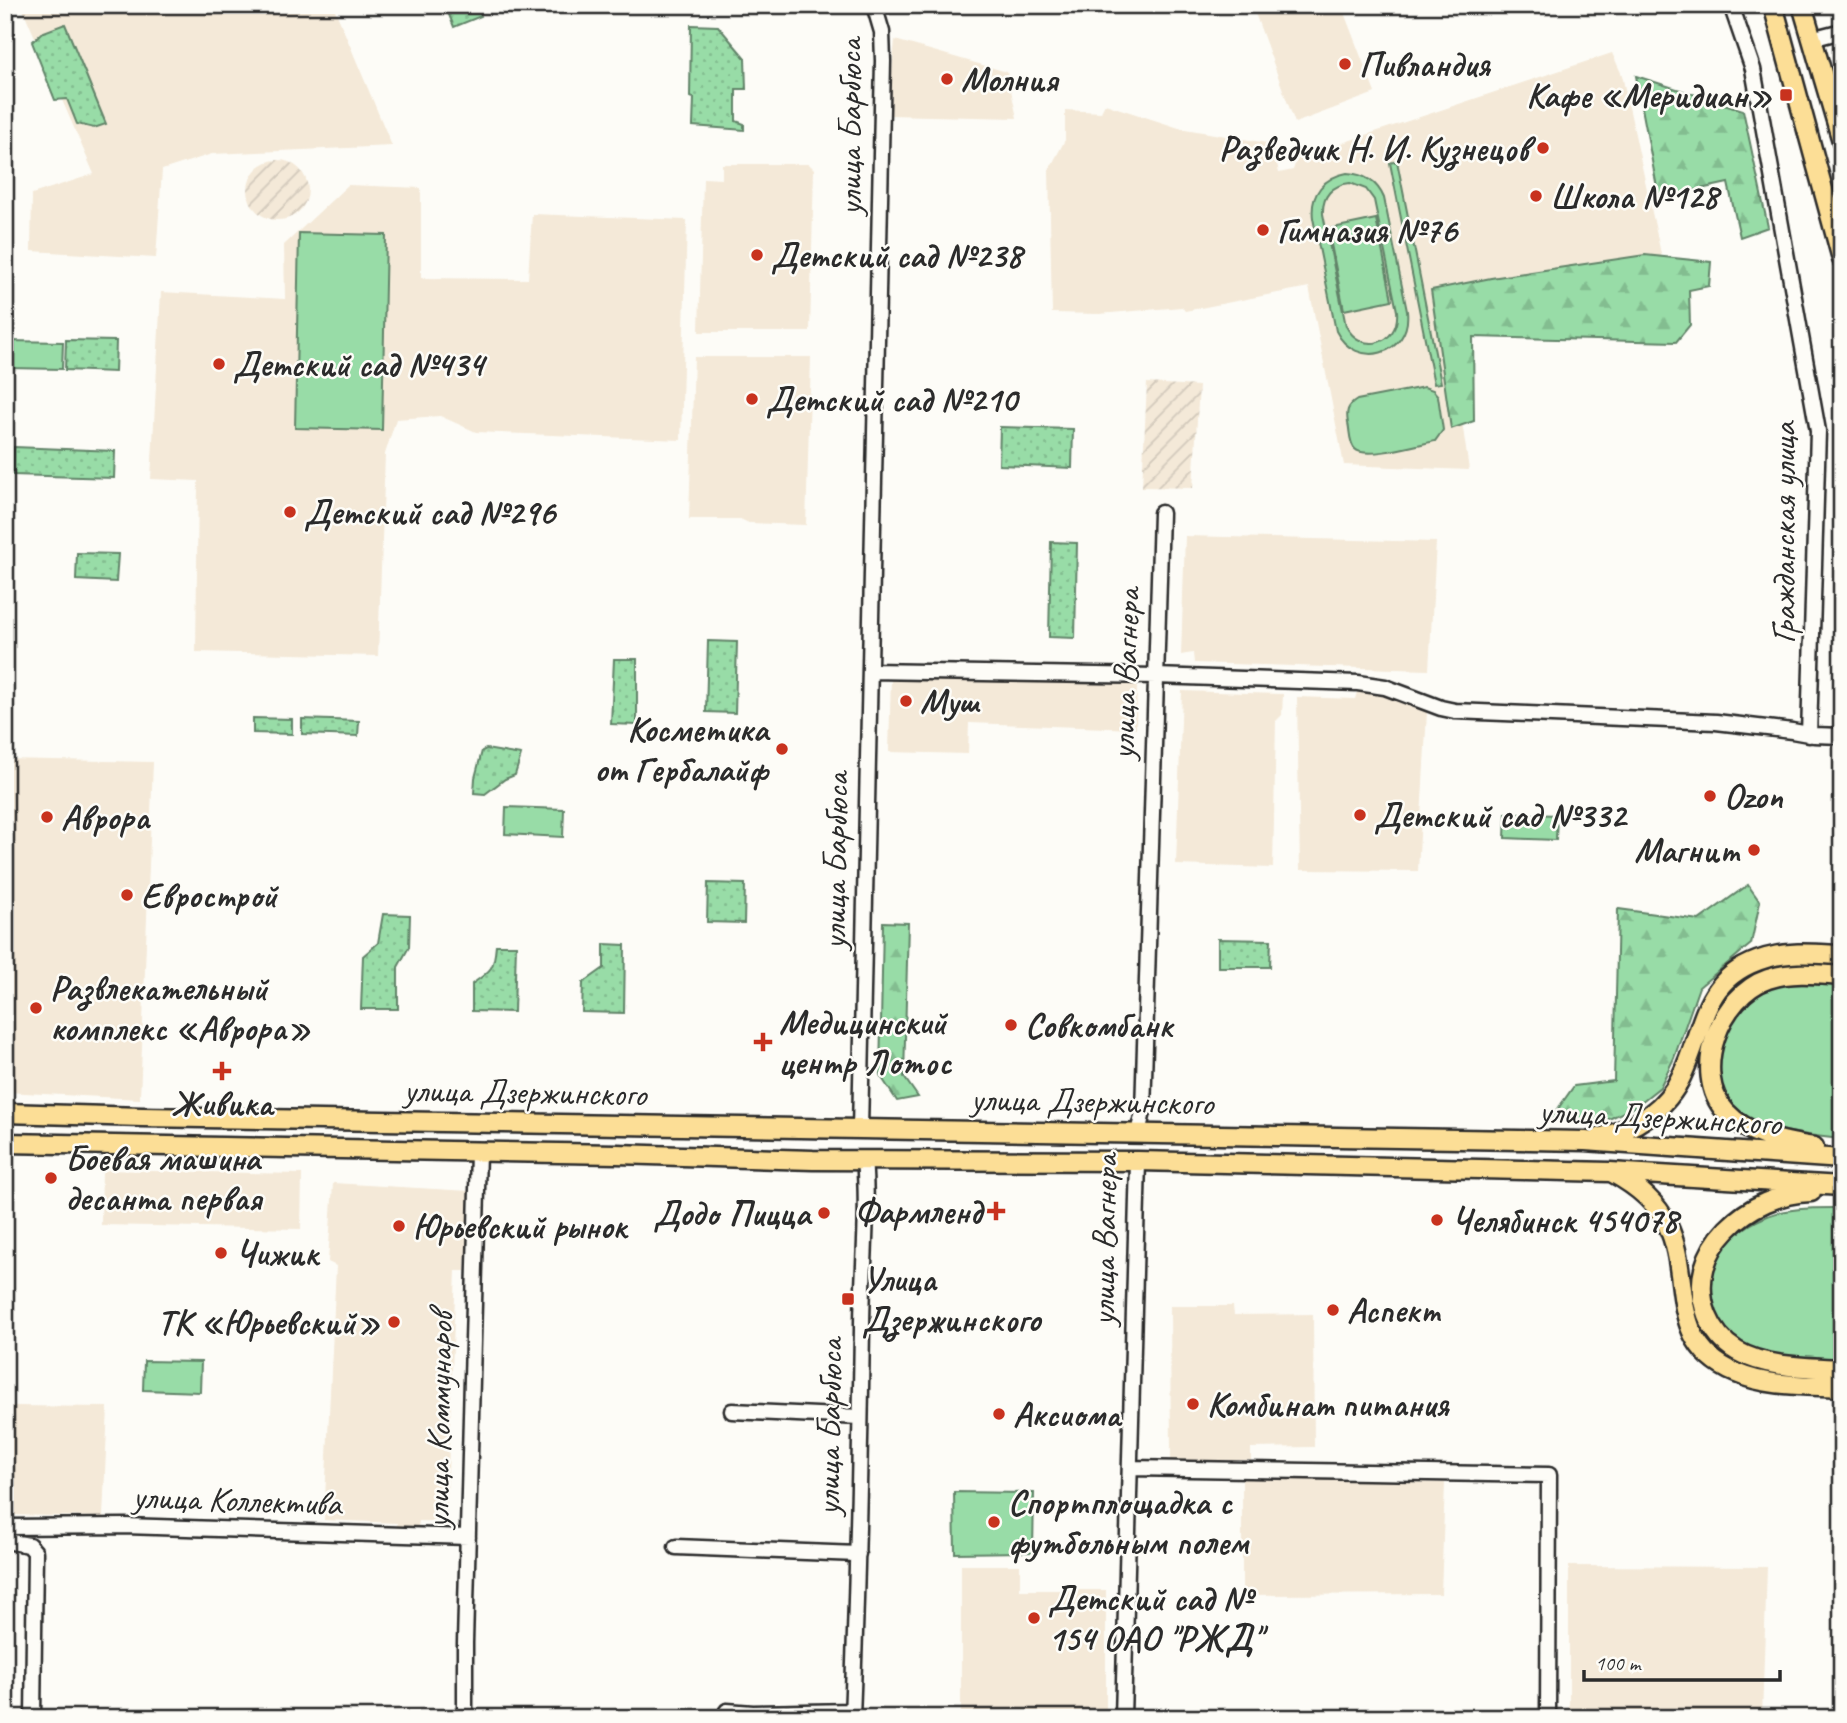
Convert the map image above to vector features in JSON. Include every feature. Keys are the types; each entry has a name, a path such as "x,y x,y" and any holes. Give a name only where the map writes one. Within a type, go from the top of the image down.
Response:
{"main road":[{"path":"1773,5 1842,259"},
{"path":"1802,5 1842,141"},
{"path":"1586,1141 1627,1129 1650,1115 1664,1102 1682,1075 1707,1004 1736,973 1764,958 1780,955 1842,955"},
{"path":"1842,976 1782,975 1766,980 1740,995 1721,1021 1712,1052 1711,1068 1718,1100 1726,1112 1738,1122 1767,1137 1842,1152"},
{"name":"улица Дзержинского","path":"5,1113 1586,1141 1842,1159"},
{"path":"318,1120 318,1149"},
{"name":"улица Коммунаров","path":"478,1152 481,1123"},
{"name":"улица Барбюса","path":"860,1130 864,1159"},
{"name":"улица Вагнера","path":"1138,1133 1138,1161"},
{"name":"улица Дзержинского","path":"5,1143 813,1160 1138,1161 1610,1172 1842,1186"},
{"path":"1610,1172 1637,1188 1651,1201 1666,1222 1672,1239 1686,1317 1698,1341 1712,1358 1723,1367 1751,1378 1842,1387"},
{"path":"1842,1192 1801,1192 1776,1197 1743,1215 1714,1246 1704,1269 1702,1290 1704,1309 1714,1330 1737,1351 1775,1363 1842,1369"}],"street":[{"name":"улица Барбюса","path":"860,1130 883,61 882,32 874,5"},
{"name":"Гражданская улица","path":"1731,5 1753,69 1818,431 1809,735"},
{"path":"1811,39 1842,31"},
{"name":"улица Вагнера","path":"1138,1133 1143,1112 1161,513"},
{"path":"871,671 1357,683 1385,687 1455,711 1716,722 1809,735 1842,736"},
{"name":"улица Коммунаров","path":"465,1718 478,1152"},
{"name":"улица Барбюса","path":"852,1714 859,1554 867,1190 864,1159"},
{"name":"улица Вагнера","path":"1124,1718 1138,1161"},
{"path":"732,1411 860,1417"},
{"path":"1130,1468 1549,1475 1548,1718"},
{"name":"улица Коллектива","path":"5,1527 125,1526 468,1536"},
{"path":"5,1541 29,1545 35,1552 33,1718"},
{"path":"676,1547 859,1554"},
{"path":"727,1711 852,1714"}],"shaded area":[{"path":"21,5 333,5 392,146 212,154 162,170 156,258 31,251 32,194 94,174"},
{"path":"1252,5 1341,5 1375,93 1295,123"},
{"path":"895,40 1007,72 1017,118 888,115"},
{"path":"1612,53 1622,75 1665,272 1447,318 1469,470 1344,465 1309,287 1185,311 1182,307 1099,314 1052,313 1049,170 1065,140 1065,110 1101,112 1105,104 1179,128 1267,143 1274,148 1279,173 1293,170 1297,158"},
{"path":"272,160 284,160 303,173 308,190 306,202 295,215 284,220 272,220 253,207 248,196 248,184 261,165"},
{"name":"Детский сад №238","path":"722,164 809,164 814,169 810,332 699,332 703,178 722,179"},
{"path":"348,185 421,188 421,278 528,279 532,214 687,220 681,440 476,432 440,416 396,419 385,454 378,656 196,652 198,481 151,479 161,292 285,299 284,245"},
{"name":"Детский сад №210","path":"694,357 811,357 806,525 749,523 740,519 689,519"},
{"path":"1147,383 1199,386 1193,488 1142,487"},
{"path":"1185,536 1436,542 1429,670 1194,663 1193,653 1181,655"},
{"path":"891,675 1137,684 1136,729 969,723 968,754 889,752"},
{"path":"1182,691 1283,694 1282,715 1276,721 1273,868 1176,865"},
{"name":"Детский cад №332","path":"1357,692 1390,694 1427,712 1418,871 1300,870 1297,697 1355,699"},
{"path":"5,759 153,762 140,1099 5,1092"},
{"path":"102,1170 302,1174 301,1229 101,1225"},
{"path":"333,1183 469,1191 465,1271 456,1271 446,1522 419,1521 418,1527 397,1526 397,1523 324,1520 336,1266 328,1262"},
{"path":"1170,1306 1233,1306 1234,1315 1313,1314 1314,1447 1251,1448 1251,1460 1171,1461"},
{"path":"11,1406 108,1407 103,1517 9,1515"},
{"path":"1242,1477 1445,1483 1441,1594 1242,1595"},
{"name":"Детский сад № 154 ОАО \"РЖД\"","path":"961,1565 1020,1565 1020,1590 1106,1590 1106,1718 961,1718"},
{"path":"1569,1566 1767,1567 1762,1718 1569,1718"}],"green space":[{"path":"445,5 477,5 481,16 454,27"},
{"path":"65,24 106,124 94,128 77,124 67,99 55,100 32,42 41,33"},
{"path":"691,25 718,26 745,58 746,89 736,89 736,121 744,124 744,130 693,126 694,98 690,97"},
{"path":"1636,76 1743,110 1768,227 1740,237 1728,183 1659,198"},
{"path":"1397,161 1441,383 1434,384 1390,163"},
{"path":"1347,173 1364,177 1378,187 1384,198 1407,311 1406,326 1401,338 1392,347 1381,352 1369,354 1356,351 1345,343 1336,331 1313,209 1320,188 1339,175","holes":["1350,183 1366,189 1374,200 1397,311 1392,332 1386,338 1370,343 1361,341 1346,326 1323,214 1326,197 1338,186"]},
{"path":"1376,219 1392,300 1344,310 1328,229"},
{"path":"299,233 386,235 382,430 295,428"},
{"path":"1645,255 1711,262 1709,286 1689,290 1690,325 1676,342 1473,337 1474,421 1451,429 1431,290 1491,278"},
{"path":"66,340 116,341 115,372 65,370"},
{"path":"8,341 63,342 62,369 8,368"},
{"path":"1424,387 1433,390 1438,396 1443,430 1435,441 1381,452 1361,452 1355,449 1347,416 1349,407 1354,402"},
{"path":"1000,427 1073,429 1072,468 999,465"},
{"path":"14,447 115,451 114,478 13,475"},
{"path":"1051,542 1077,543 1075,638 1049,637"},
{"path":"77,553 118,554 116,582 76,580"},
{"path":"708,641 737,642 735,713 706,712"},
{"path":"614,659 637,659 637,725 611,724"},
{"path":"253,718 292,719 292,734 253,733"},
{"path":"302,719 359,721 358,736 302,734"},
{"path":"486,749 521,755 515,775 485,794 474,793 482,751"},
{"path":"506,807 564,809 563,837 505,834"},
{"path":"1506,813 1557,815 1556,840 1505,838"},
{"path":"708,883 745,884 744,923 707,922"},
{"path":"1748,885 1760,902 1751,944 1699,987 1674,1058 1660,1087 1636,1106 1605,1121 1550,1120 1574,1086 1614,1081 1618,909 1699,920"},
{"path":"383,914 410,915 409,947 398,967 398,1009 361,1009 363,956 378,943"},
{"path":"883,922 908,923 904,1077 918,1097 897,1101 880,1075"},
{"path":"1218,939 1271,940 1270,967 1218,967"},
{"path":"604,944 625,945 624,1013 582,1012 583,983 604,968"},
{"path":"496,945 516,945 514,1012 472,1011 472,984 491,968"},
{"path":"1797,984 1842,985 1842,1139 1785,1131 1757,1122 1734,1106 1725,1093 1721,1079 1722,1047 1735,1017 1755,995 1765,990"},
{"path":"1842,1208 1842,1360 1765,1353 1733,1338 1720,1322 1711,1297 1714,1269 1727,1244 1749,1225 1772,1214 1801,1209"},
{"path":"144,1361 201,1362 200,1392 143,1390"},
{"name":"Спортплощадка с футбольным полем","path":"954,1492 1034,1493 1033,1552 955,1553"}],"place":[{"name":"Пивландия","path":"1345,64"},
{"name":"Молния","path":"947,79"},
{"name":"Кафе «Меридиан»","path":"1786,95"},
{"name":"Разведчик Н. И. Кузнецов","path":"1543,148"},
{"name":"Школа №128","path":"1536,196"},
{"name":"Гимназия №76","path":"1263,230"},
{"name":"Детский сад №238","path":"757,255"},
{"name":"Детский сад №434","path":"219,364"},
{"name":"Детский сад №210","path":"752,399"},
{"name":"Детский сад №296","path":"290,512"},
{"name":"Муш","path":"906,701"},
{"name":"Косметика от Гербалайф","path":"782,749"},
{"name":"Ozon","path":"1710,796"},
{"name":"Детский cад №332","path":"1360,815"},
{"name":"Аврора","path":"47,817"},
{"name":"Магнит","path":"1754,850"},
{"name":"Еврострой","path":"127,895"},
{"name":"Развлекательный комплекс «Аврора»","path":"36,1008"},
{"name":"Совкомбанк","path":"1011,1025"},
{"name":"Медицинский центр Лотос","path":"763,1042"},
{"name":"Живика","path":"222,1071"},
{"name":"Боевая машина десанта первая","path":"51,1178"},
{"name":"Фармленд","path":"996,1211"},
{"name":"Додо Пицца","path":"824,1213"},
{"name":"Челябинск 454078","path":"1437,1220"},
{"name":"Юрьевский рынок","path":"399,1226"},
{"name":"Чижик","path":"221,1253"},
{"name":"Улица Дзержинского","path":"848,1299"},
{"name":"Аспект","path":"1333,1310"},
{"name":"ТК «Юрьевский»","path":"394,1322"},
{"name":"Комбинат питания","path":"1193,1404"},
{"name":"Аксиома","path":"999,1414"},
{"name":"Спортплощадка с футбольным полем","path":"994,1522"},
{"name":"Детский сад № 154 ОАО \"РЖД\"","path":"1034,1618"}]}
